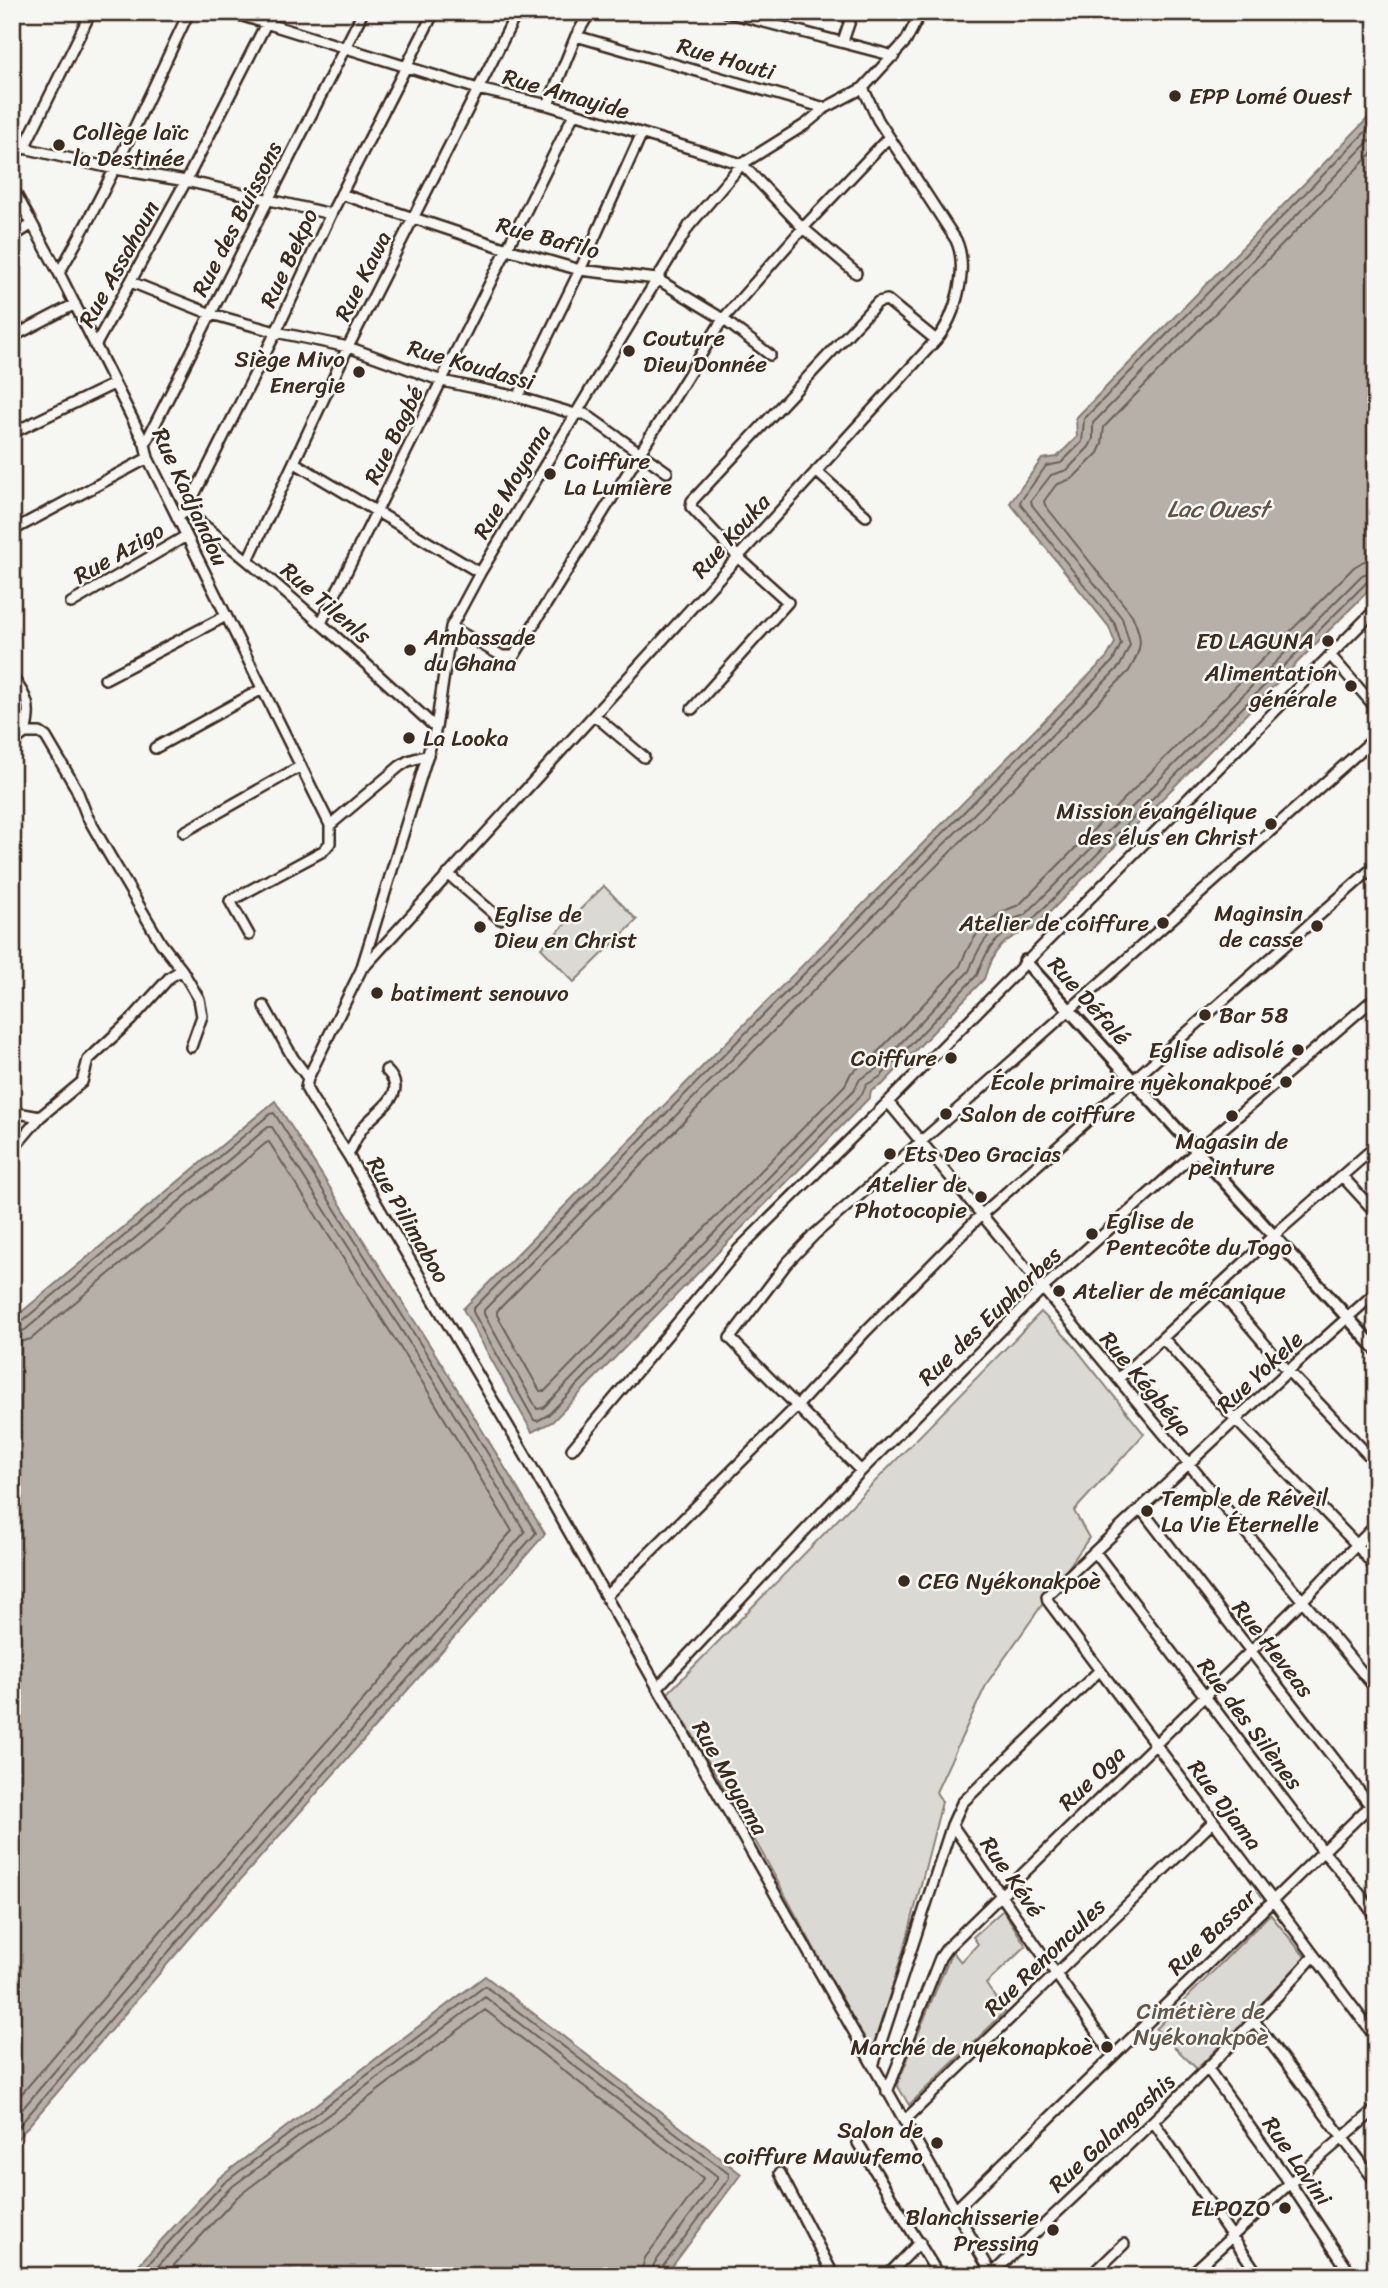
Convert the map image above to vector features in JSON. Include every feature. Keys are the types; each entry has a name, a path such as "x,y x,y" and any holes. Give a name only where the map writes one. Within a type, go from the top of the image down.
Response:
{"street":[{"path":"24,149 91,12"},
{"path":"59,272 115,169 189,12"},
{"name":"Rue Amayide","path":"230,12 478,89 548,105 742,164"},
{"name":"Rue Assahoun","path":"95,346 186,181 272,12"},
{"name":"Rue des Buissons","path":"145,444 363,12"},
{"name":"Rue Bekpo","path":"177,517 186,511 276,332 331,214 434,12"},
{"name":"Rue Kawa","path":"248,560 348,347 517,12"},
{"path":"548,105 576,36 590,12"},
{"path":"726,12 749,15 894,56"},
{"path":"843,41 853,12"},
{"name":"Rue Moyama","path":"309,1077 361,970 436,728 451,628 480,573 689,226 742,164 806,124 825,108 863,88 906,41 921,12"},
{"name":"Rue Houti","path":"576,36 825,108"},
{"name":"Rue Kouka","path":"361,970 936,340 953,313 962,253 889,137 863,88"},
{"name":"Rue Bagbé","path":"321,623 574,114"},
{"path":"518,397 580,270 641,135"},
{"path":"451,628 502,656 514,656 723,319 803,228 889,137"},
{"path":"12,153 24,149 186,181 331,214"},
{"path":"742,164 803,228 856,274"},
{"name":"Rue Kadjandou","path":"12,187 59,272 145,444 148,458 330,825"},
{"name":"Rue Bafilo","path":"341,194 507,249 580,270 657,279 723,319 770,355"},
{"path":"12,237 31,225"},
{"name":"Rue Koudassi","path":"131,282 211,314 276,332 348,347 442,381 518,397 575,414 585,414 667,472"},
{"path":"692,709 788,602 738,557 691,507 692,501 878,302 887,300 936,340"},
{"path":"12,337 75,304"},
{"path":"12,433 114,384"},
{"path":"15,529 148,458"},
{"path":"295,463 480,573"},
{"path":"816,471 866,516"},
{"name":"Rue Tilenls","path":"186,511 321,623 436,728"},
{"name":"Rue Azigo","path":"71,603 186,536"},
{"path":"572,1449 739,1249 1376,609"},
{"path":"105,679 226,616"},
{"path":"1330,655 1376,708"},
{"path":"12,677 22,690 30,709 25,733"},
{"path":"156,748 262,689"},
{"path":"594,715 644,757"},
{"path":"12,743 25,733 40,733 46,737 76,788 87,816 107,851 161,943 182,970 199,999 202,1016 191,1047"},
{"path":"861,1471 730,1338 803,1245 1376,737"},
{"path":"249,935 230,901 323,851 330,843 330,825 400,766 428,755"},
{"path":"184,832 300,766"},
{"path":"606,1596 798,1405 866,1331 981,1215 1376,865"},
{"path":"448,874 500,919"},
{"name":"Rue Défalé","path":"1025,961 1376,1349"},
{"path":"12,1150 40,1117 82,1082 88,1060 131,1020 170,977 182,970"},
{"name":"Rue des Euphorbes","path":"657,1689 861,1471 1042,1289 1376,997"},
{"name":"Rue Pilimaboo","path":"264,1006 293,1058 309,1077 306,1088 311,1097 348,1154 524,1453"},
{"path":"348,1154 364,1126 391,1100 395,1087 393,1077 386,1070"},
{"name":"Rue Kégbéya","path":"888,1102 1376,1689"},
{"path":"12,1112 40,1117"},
{"path":"1118,1379 1273,1236 1376,1146"},
{"path":"1342,1177 1376,1213"},
{"path":"1217,1288 1288,1371 1376,1464"},
{"name":"Rue Yokele","path":"1048,1594 1376,1292"},
{"path":"1163,1338 1236,1420 1356,1544 1376,1569"},
{"name":"Rue Moyama","path":"524,1453 992,2275"},
{"name":"Rue Heveas","path":"1140,1509 1374,1806"},
{"name":"Rue Oga","path":"887,2092 940,1958 947,1948 1302,1601 1376,1525"},
{"name":"Rue des Silènes","path":"1095,1552 1376,1918"},
{"name":"Rue Djama","path":"1048,1594 1048,1601 1376,2038"},
{"path":"873,2066 952,1825 966,1800 1100,1670"},
{"name":"Rue Bassar","path":"955,2210 1112,2054 1323,1851 1374,1806"},
{"name":"Rue Renoncules","path":"904,2121 1213,1822"},
{"name":"Rue Kévé","path":"952,1825 1112,2054"},
{"name":"Rue Galangashis","path":"992,2275 1208,2069 1255,2022 1314,1956"},
{"path":"1255,2022 1376,2182"},
{"name":"Rue Lavini","path":"1208,2069 1290,2183 1352,2276"},
{"path":"1189,2276 1376,2109"},
{"path":"1153,2121 1259,2276"},
{"path":"858,2143 939,2276"},
{"path":"780,2173 834,2276"},
{"path":"887,2276 920,2242"},
{"path":"1091,2276 1124,2244"}],"green space":[{"path":"604,886 637,920 574,982 541,948"},
{"path":"1041,1312 1069,1340 1144,1434 1074,1511 1089,1538 987,1683 936,1792 942,1802 908,1935 874,2046 869,2044 856,2025 761,1851 668,1693"},
{"path":"1003,1910 1026,1946 986,1984 1005,2012 909,2105 897,2085 952,1951 961,1962 978,1944 973,1937"},
{"name":"Cimétière de Nyékonakpoè","path":"1270,1914 1306,1958 1197,2069 1156,2029"}],"water":[{"name":"Lac Ouest","path":"1376,110 1376,583 1032,930 1014,936 995,953 984,979 883,1084 871,1091 870,1097 552,1422 532,1432 463,1309 1107,657 1115,643 1109,627 1010,503 1042,459 1057,457 1077,437 1076,418"},
{"path":"275,1101 448,1374 545,1534 213,1911 12,2145 12,1320"},
{"path":"485,1976 741,2174 665,2276 128,2276 219,2178"}],"place":[{"name":"EPP Lomé Ouest","path":"1175,96"},
{"name":"Collège laïc la Destinée","path":"59,145"},
{"name":"Couture Dieu Donnée","path":"629,351"},
{"name":"Siège Mivo Energie","path":"359,372"},
{"name":"Coiffure La Lumière","path":"550,474"},
{"name":"ED LAGUNA","path":"1328,641"},
{"name":"Ambassade du Ghana","path":"410,650"},
{"name":"Alimentation générale","path":"1351,686"},
{"name":"La Looka","path":"409,738"},
{"name":"Mission évangélique des élus en Christ","path":"1271,824"},
{"name":"Atelier de coiffure","path":"1163,923"},
{"name":"Maginsin de casse","path":"1317,926"},
{"name":"Eglise de Dieu en Christ","path":"480,927"},
{"name":"batiment senouvo","path":"377,993"},
{"name":"Bar 58","path":"1205,1015"},
{"name":"Eglise adisolé","path":"1298,1050"},
{"name":"Coiffure","path":"951,1058"},
{"name":"École primaire nyèkonakpoé","path":"1286,1082"},
{"name":"Salon de coiffure","path":"946,1114"},
{"name":"Magasin de peinture","path":"1232,1116"},
{"name":"Ets Deo Gracias","path":"890,1154"},
{"name":"Atelier de Photocopie","path":"981,1197"},
{"name":"Eglise de Pentecôte du Togo","path":"1092,1234"},
{"name":"Atelier de mécanique","path":"1059,1291"},
{"name":"Temple de Réveil La Vie Éternelle","path":"1147,1511"},
{"name":"CEG Nyékonakpoè","path":"904,1581"},
{"name":"Marché de nyekonapkoè","path":"1107,2047"},
{"name":"Salon de coiffure Mawufemo","path":"937,2143"},
{"name":"ELPOZO","path":"1285,2208"},
{"name":"Blanchisserie Pressing","path":"1053,2230"}]}
